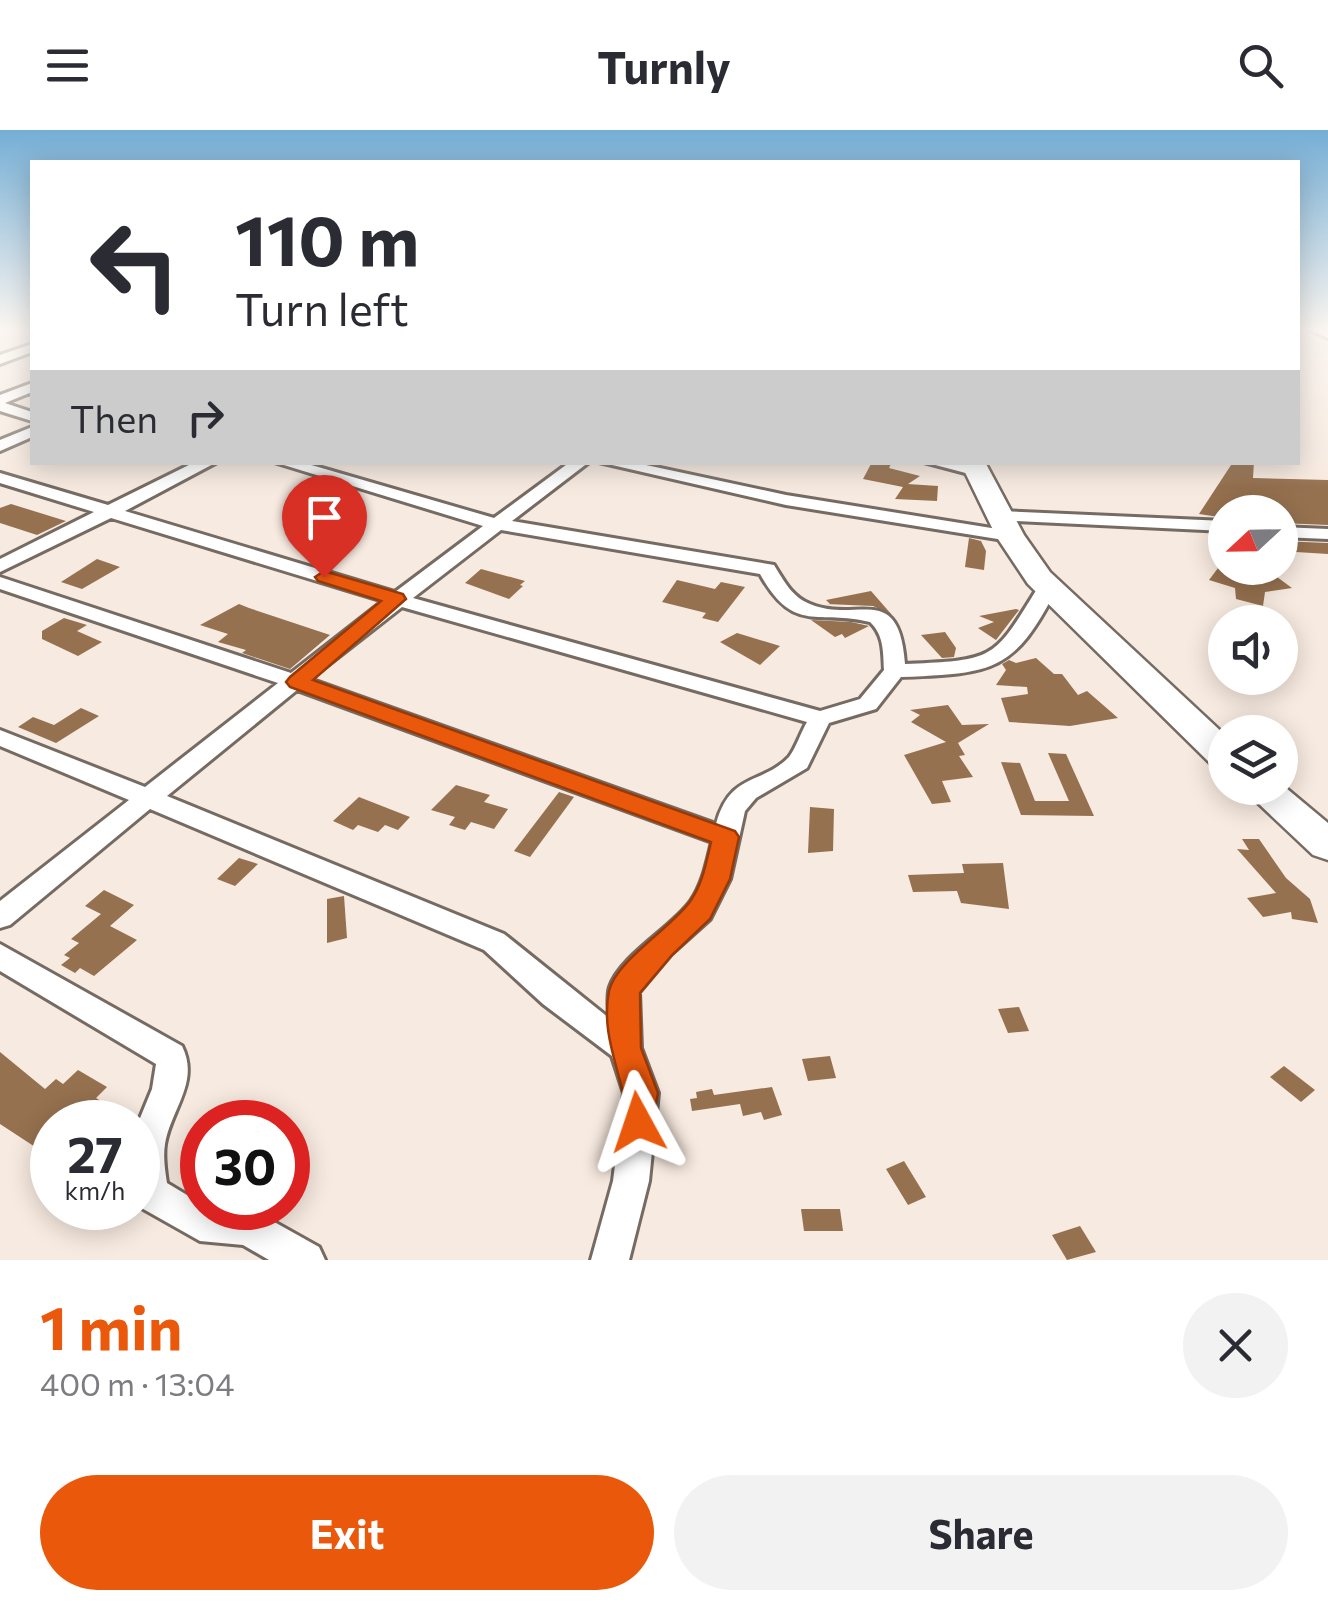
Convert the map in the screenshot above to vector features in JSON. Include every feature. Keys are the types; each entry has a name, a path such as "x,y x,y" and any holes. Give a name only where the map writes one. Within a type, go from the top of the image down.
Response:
{"main road":[{"path":"975,467 1004,526 1047,588 1208,740"},
{"path":"1281,805 1328,846"}],"street":[{"path":"0,403 30,389"},
{"path":"0,403 30,415"},
{"path":"0,446 30,433"},
{"path":"0,566 202,465"},
{"path":"0,478 396,599 820,718 868,704 895,671 896,644 884,625 864,611 807,611 780,594 767,569 496,524 292,465"},
{"path":"0,917 298,682 396,599 577,465"},
{"path":"621,465 786,500 1004,526 1208,526"},
{"path":"1298,533 1328,534"},
{"path":"0,583 298,682 726,837"},
{"path":"895,671 978,668 1002,656 1027,630 1047,588"},
{"path":"610,1260 631,1181 641,1093 625,1048 624,989 661,946 700,911 716,879 733,809 747,792 798,762 820,718"},
{"path":"0,737 494,942 554,995 625,1048"},
{"path":"0,956 171,1056 174,1066 167,1093 148,1143 150,1193 200,1223 248,1227 306,1260"}],"building":[{"path":"870,465 890,465 889,468 920,476 908,484 938,486 937,501 895,499 903,487 863,479"},
{"path":"1231,465 1254,465 1253,478 1328,480 1328,525 1298,524 1298,495 1211,495"},
{"path":"1208,500 1208,515 1199,514"},
{"path":"11,504 66,521 37,535 0,523 0,508"},
{"path":"969,538 981,541 986,551 984,570 965,567"},
{"path":"1298,542 1328,543 1328,554 1298,552"},
{"path":"97,559 120,567 82,589 61,582"},
{"path":"481,569 525,581 509,599 465,583"},
{"path":"677,580 715,589 721,582 745,587 718,622 702,618 706,613 662,602"},
{"path":"1225,585 1292,588 1265,592 1263,605 1259,605 1236,599 1235,588"},
{"path":"871,591 892,615 873,606 826,604 830,604 826,600"},
{"path":"239,604 330,635 290,669 242,653 246,650 218,642 228,634 200,625"},
{"path":"1019,610 996,640 978,628 994,622 979,616"},
{"path":"64,618 87,625 77,631 102,642 78,656 42,639 42,631"},
{"path":"811,620 869,626 845,638 842,634 835,637"},
{"path":"945,632 956,648 954,657 942,658 921,635"},
{"path":"737,633 780,646 760,665 720,642"},
{"path":"1036,658 1054,674 1062,674 1078,695 1087,691 1118,718 1070,726 1009,722 1001,698 1028,694 1027,687 996,685 1006,670 1002,664"},
{"path":"948,705 962,725 989,724 958,743 965,755 959,756 973,777 942,781 951,802 932,804 904,755 946,742 911,722 920,715 910,710"},
{"path":"81,708 99,716 56,743 18,727 33,717 54,725"},
{"path":"1048,753 1066,754 1094,816 1021,815 1001,762 1020,763 1035,801 1069,801"},
{"path":"456,785 490,795 484,802 508,809 494,829 471,822 465,830 449,825 455,817 431,810"},
{"path":"559,792 574,797 530,857 514,851"},
{"path":"359,797 410,817 398,830 385,825 378,832 358,825 353,830 333,821"},
{"path":"810,807 834,809 833,851 808,853"},
{"path":"1242,839 1259,839 1286,878 1310,899 1318,923 1292,919 1291,912 1263,917 1247,898 1276,893 1237,849 1249,850"},
{"path":"239,858 258,864 235,886 217,879"},
{"path":"1003,863 1009,909 961,903 957,891 913,892 908,875 964,873 962,864"},
{"path":"104,890 134,905 110,926 137,940 94,976 80,968 75,973 61,965 70,958 64,955 79,943 71,939 101,914 85,906"},
{"path":"344,896 347,938 327,943 327,899"},
{"path":"1019,1007 1029,1031 1008,1033 998,1009"},
{"path":"0,1052 45,1089 56,1079 63,1084 78,1070 107,1087 96,1098 99,1100 30,1100 30,1144 0,1124"},
{"path":"830,1056 836,1078 808,1081 802,1059"},
{"path":"1284,1066 1315,1090 1301,1102 1270,1077"},
{"path":"772,1087 782,1115 764,1120 761,1112 743,1116 740,1104 692,1111 690,1099 697,1098 696,1092 712,1089 714,1095"},
{"path":"904,1161 926,1197 908,1205 886,1169"},
{"path":"801,1209 840,1209 843,1231 804,1231"},
{"path":"1080,1226 1096,1252 1067,1260 1052,1235"}],"waterway":[{"path":"18,397 30,395"}],"route":[{"path":"324,577 396,599 298,682 726,837 716,879 700,911 661,946 624,989 625,1048 641,1093 638,1122"}]}
